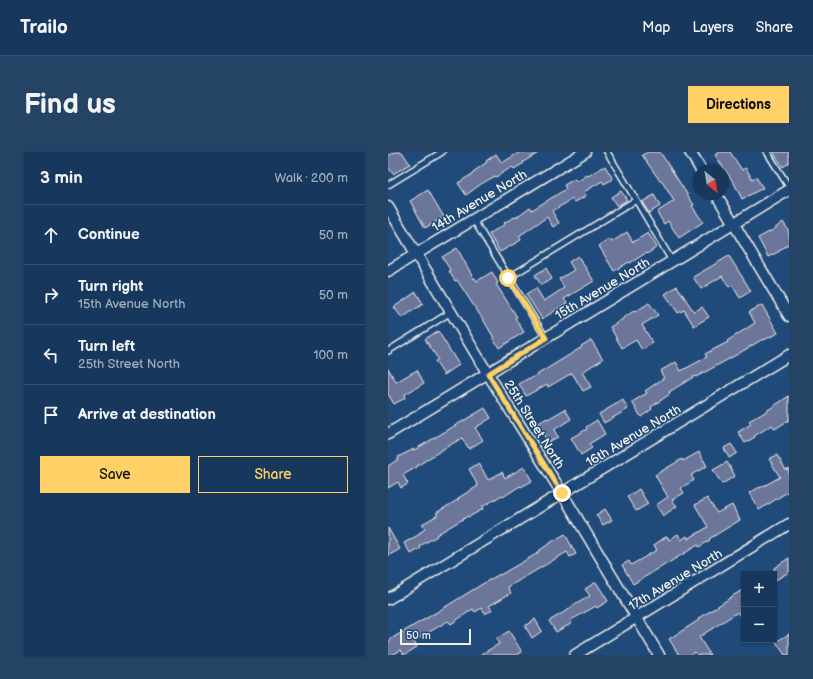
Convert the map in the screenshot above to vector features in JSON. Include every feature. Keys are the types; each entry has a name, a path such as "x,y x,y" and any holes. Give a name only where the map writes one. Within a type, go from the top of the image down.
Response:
{"street":[{"name":"14th Avenue North","path":"388,271 584,152"},
{"path":"690,152 697,164"},
{"name":"15th Avenue North","path":"388,434 789,189"},
{"path":"720,200 789,316"},
{"name":"25th Street North","path":"388,207 659,655"},
{"name":"16th Avenue North","path":"388,599 789,355"},
{"name":"17th Avenue North","path":"576,655 789,524"}],"lane":[{"path":"388,184 442,152"},
{"path":"607,152 672,261"},
{"path":"767,152 789,189"},
{"path":"508,278 636,200"},
{"path":"473,219 546,338"},
{"path":"388,351 451,312"}],"building":[{"path":"395,152 402,152 410,164 393,174 388,167 388,156"},
{"path":"520,152 540,152 514,169 512,167 481,184 466,195 458,183 474,173 473,172 496,154 502,163"},
{"path":"648,152 660,152 694,205 692,206 703,222 679,238 668,221 664,224 657,212 674,201 661,180 660,181 642,155"},
{"path":"720,152 730,152 742,170 746,168 752,179 756,177 763,188 742,199 729,176 729,164 721,164 715,155"},
{"path":"773,152 789,152 789,163 783,167"},
{"path":"605,166 613,179 604,184 602,181 584,192 586,196 575,202 573,199 552,211 559,223 553,227 547,217 519,236 521,240 500,252 489,234 530,207 532,210 566,189 564,185 575,179 577,182"},
{"path":"428,190 444,217 425,228 410,201"},
{"path":"621,191 627,200 617,206 611,197"},
{"path":"654,195 660,206 649,213 642,202"},
{"path":"783,222 789,231 789,244 780,251 768,257 758,238 773,230"},
{"path":"627,232 633,242 648,233 657,247 647,254 646,253 614,271 599,246 610,239 612,242"},
{"path":"457,248 474,279 475,278 477,281 492,272 498,283 496,284 517,317 515,318 524,332 499,348 484,321 457,280 455,281 449,271 451,271 442,257"},
{"path":"578,256 594,281 564,299 567,303 542,319 526,294 536,288 544,301 564,288 559,279 574,270 569,262"},
{"path":"729,256 751,291 740,298 732,285 729,287 722,276 701,289 693,277"},
{"path":"546,268 552,279 541,285 535,275"},
{"path":"677,286 694,312 702,307 709,317 694,326 684,310 678,313 665,294"},
{"path":"416,292 423,304 402,318 394,307"},
{"path":"649,303 658,315 642,325 653,343 642,350 636,340 622,348 610,327"},
{"path":"762,305 778,333 764,340 763,339 696,377 695,376 669,392 670,394 651,407 652,409 641,417 632,402 647,393 645,391 664,378 660,371 676,362 681,371 707,357 705,354 728,342 727,341 755,323 749,312"},
{"path":"438,331 459,365 444,375 435,361 438,359 425,339"},
{"path":"591,340 603,359 582,372 591,387 583,391 572,373 548,387 547,384 526,396 519,384 566,357"},
{"path":"388,368 396,382 417,370 424,383 404,395 405,398 394,404 388,394"},
{"path":"789,396 789,420 775,429 772,425 745,443 738,432 751,424 749,421"},
{"path":"623,400 628,409 604,423 599,414"},
{"path":"485,408 491,418 475,428 483,440 469,449 462,438 403,475 408,484 401,488 398,482 388,488 388,466 399,459 398,457 414,450"},
{"path":"565,409 571,419 554,430 558,437 548,442 537,424"},
{"path":"597,420 605,434 589,444 592,448 581,455 571,438 587,429 586,427"},
{"path":"731,444 737,453 729,458 724,448"},
{"path":"699,452 707,466 691,475 694,480 681,488 684,493 672,500 677,506 663,516 656,505 668,497 655,475 682,459 683,461"},
{"path":"777,455 786,470 789,468 789,491 759,510 749,493 780,477 769,459"},
{"path":"727,462 735,476 722,484 713,470"},
{"path":"479,463 488,480 502,472 505,478 524,467 532,481 521,487 520,486 503,497 502,495 482,507 483,509 436,535 437,536 420,546 421,548 411,554 404,543 420,534 419,533 425,529 422,524 438,515 436,513 478,486 469,469"},
{"path":"639,489 648,504 636,511 627,497"},
{"path":"707,498 717,513 732,505 740,520 699,547 698,545 633,584 622,565 629,561 631,565 657,550 654,545 667,536 669,540 678,534 681,540 687,536 688,539 708,527 695,505"},
{"path":"605,509 612,520 603,525 596,515"},
{"path":"388,528 400,549 388,556"},
{"path":"565,534 576,554 570,557 567,552 508,587 511,593 489,606 492,610 485,614 482,608 475,612 473,609 451,624 448,621 414,641 417,647 404,655 401,650 392,655 388,655 388,642 394,637 484,583 538,553 537,552"},
{"path":"789,558 789,572 777,579 777,571 774,571 774,568"},
{"path":"596,582 608,601 597,608 596,606 571,620 572,623 556,632 549,621 590,596 585,589"},
{"path":"741,591 741,617 738,612 699,637 710,655 697,655 695,652 690,655 679,655 669,639 699,620 698,619"},
{"path":"535,619 542,631 532,638 525,626"},
{"path":"509,631 522,652 517,655 480,655 499,644 496,639"},
{"path":"789,634 789,655 785,655 777,641"}],"route":[{"path":"508,278 546,338 488,374 562,493"}]}
